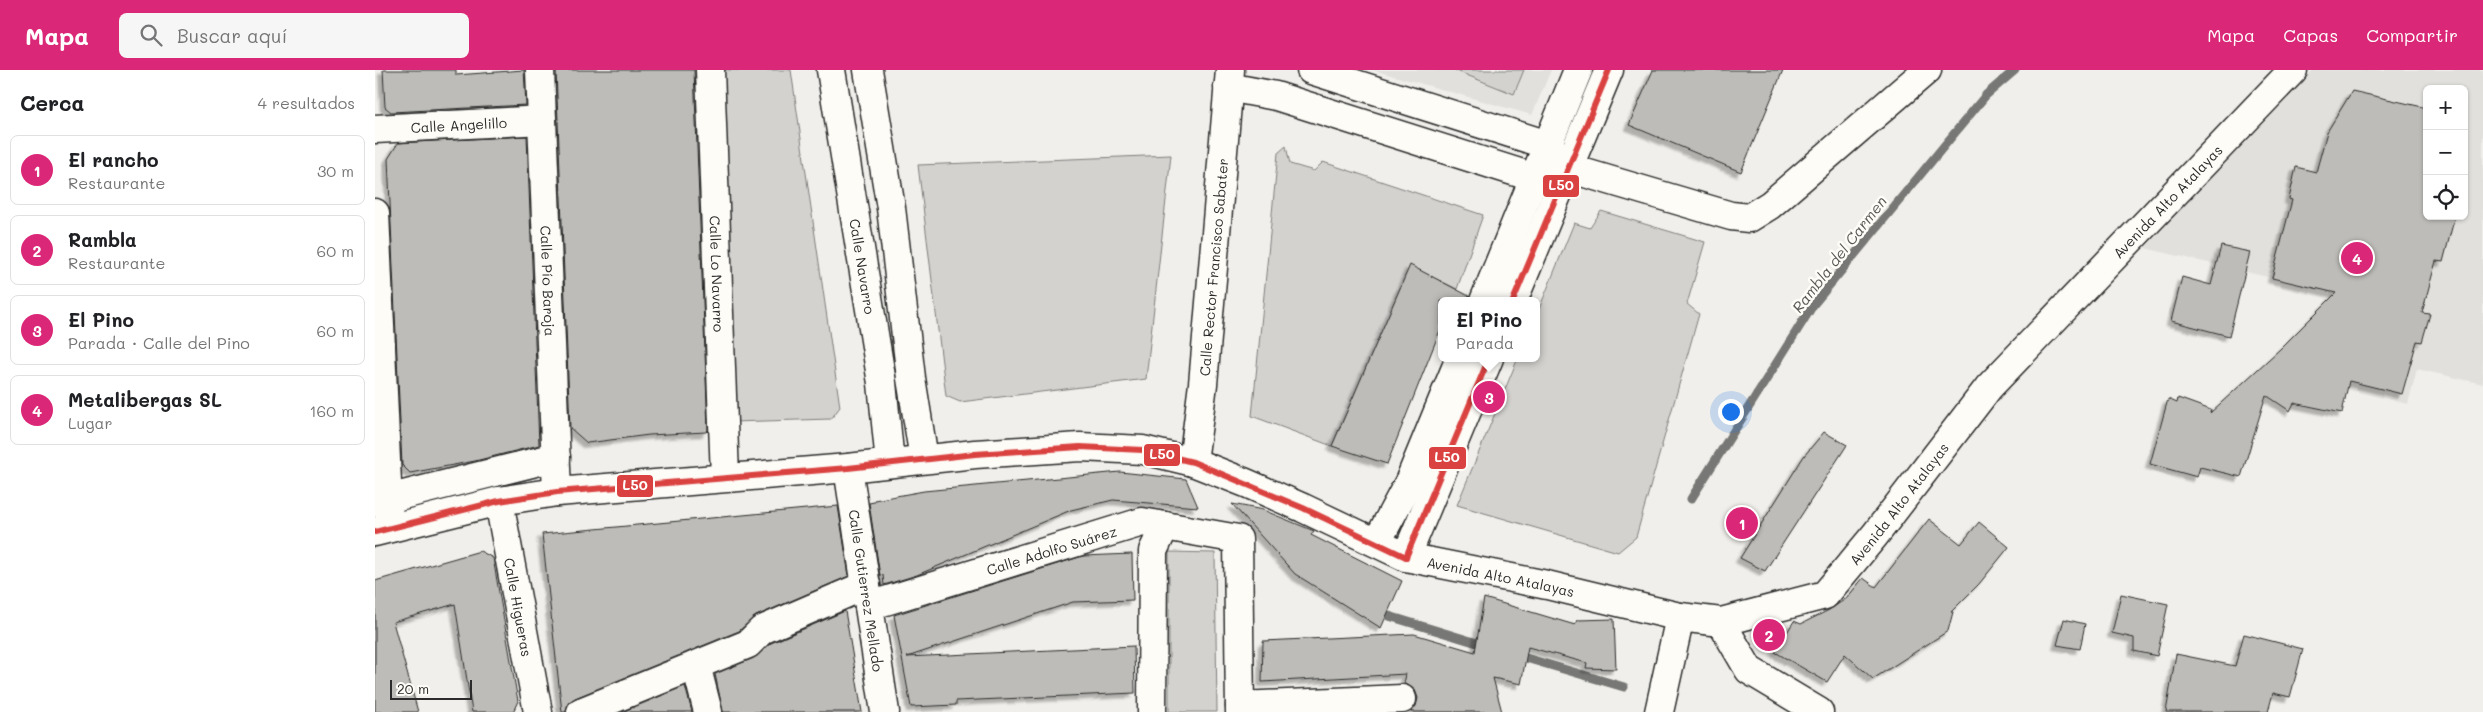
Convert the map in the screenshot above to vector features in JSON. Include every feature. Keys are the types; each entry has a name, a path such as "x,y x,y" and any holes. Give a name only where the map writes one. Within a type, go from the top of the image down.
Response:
{"street":[{"name":"Calle Pío Baroja","path":"540,70 557,492"},
{"name":"Calle Lo Navarro","path":"710,70 725,478"},
{"name":"Calle Navarro","path":"831,70 881,383 891,464"},
{"path":"868,70 891,208 911,378 924,459"},
{"path":"1311,70 1548,145 1568,168 1731,216 1749,218 1770,205 1927,70"},
{"path":"1486,297 1578,70"},
{"path":"1515,297 1609,70"},
{"name":"Avenida Alto Atalayas","path":"382,530 499,501 557,492 1080,447 1143,450 1193,462 1294,504 1406,557 1547,585 1680,617 1721,622 1825,595 1989,387 2293,70"},
{"path":"1229,79 1275,96 1535,178 1568,168"},
{"name":"Calle Rector Francisco Sabater","path":"1193,462 1203,384 1229,79"},
{"name":"Calle Angelillo","path":"375,130 542,120"},
{"path":"375,213 382,530"},
{"path":"1377,542 1409,482 1458,362"},
{"path":"1406,557 1487,362"},
{"path":"381,500 555,457"},
{"name":"Calle Gutierrez Mellado","path":"848,468 885,712"},
{"name":"Calle Higueras","path":"499,501 538,712"},
{"name":"Calle Adolfo Suárez","path":"581,712 747,644 762,630 868,596 1142,522 1238,539 1240,709"},
{"path":"1143,712 1152,712 1153,551 1165,526"},
{"path":"1659,712 1680,617"},
{"path":"1721,622 1749,670 1819,712"},
{"path":"696,665 707,712"},
{"path":"1240,709 1402,698"}],"shaded area":[{"path":"723,70 791,70 840,407 831,419 732,422"},
{"path":"1373,70 1551,70 1532,115"},
{"path":"1454,70 1524,70 1514,94"},
{"path":"2313,70 2483,70 2483,384 2417,369 2408,404 2282,374 2268,360 2330,299 2331,292 2145,248 2221,164"},
{"path":"1286,146 1290,164 1314,171 1323,162 1483,215 1457,289 1410,266 1332,446 1252,416 1278,153"},
{"path":"1171,155 1146,379 960,402 946,396 918,165"},
{"path":"1601,211 1705,242 1687,304 1699,314 1636,537 1618,552 1457,505 1516,362 1540,362 1540,307 1574,223 1590,228"},
{"path":"1169,552 1215,553 1217,712 1169,712"}],"building":[{"path":"383,70 456,70 456,75 524,70 526,105 391,112 385,107"},
{"path":"556,70 694,70 708,430 706,432 649,435 587,443 570,428"},
{"path":"1653,70 1783,70 1741,172 1629,125"},
{"path":"2352,91 2423,107 2423,220 2454,220 2443,262 2436,261 2422,313 2430,314 2422,342 2417,341 2402,394 2349,381 2342,413 2294,403 2290,411 2266,395 2241,477 2200,467 2197,477 2150,464 2168,399 2177,403 2178,398 2211,410 2210,413 2280,349 2336,293 2272,278 2292,200 2289,199 2296,167 2316,172 2327,132"},
{"path":"527,136 539,445 475,461 410,473 402,465 388,159 398,143"},
{"path":"2221,246 2250,252 2229,336 2171,321 2182,277 2211,285"},
{"path":"1410,265 1469,296 1438,297 1438,336 1387,464 1332,446"},
{"path":"1824,432 1847,445 1765,571 1740,558 1804,456"},
{"path":"1120,472 1186,479 1198,507 1113,500 1071,510 917,575 884,585 883,575 880,576 869,503 874,502 874,500 924,491"},
{"path":"1232,504 1263,510 1314,531 1311,535 1402,581 1381,628 1295,574"},
{"path":"838,506 849,576 756,616 739,631 575,698 568,703 566,712 562,712 542,534"},
{"path":"1929,519 1961,544 1979,522 2009,547 1979,584 1951,612 1953,612 1948,631 1873,679 1845,654 1827,682 1775,652 1794,621 1801,624 1829,610 1847,598 1863,578 1876,587"},
{"path":"480,551 493,558 518,701 513,712 472,712 455,604 393,622 418,712 375,712 375,581"},
{"path":"1132,554 1133,600 1073,602 907,657 1134,646 1135,693 956,701 956,705 911,707 894,615 1083,556"},
{"path":"2121,594 2168,604 2157,656 2134,651 2134,638 2112,633"},
{"path":"1484,598 1575,625 1577,620 1614,619 1616,669 1586,668 1587,663 1528,647 1521,684 1493,678 1502,712 1411,712 1416,706 1418,698 1415,690 1404,684 1406,674 1262,682 1263,641 1414,634 1475,652"},
{"path":"845,611 862,712 723,712 715,674 754,658 771,643"},
{"path":"2064,619 2085,624 2080,649 2057,645"},
{"path":"2244,634 2303,649 2290,697 2273,693 2268,712 2166,712 2176,654 2235,666"},
{"path":"685,686 692,712 622,712"}],"waterway":[{"name":"Rambla del Carmen","path":"1691,499 1813,305 1986,95 2015,70"},
{"path":"1389,616 1487,646"},
{"path":"1516,655 1624,687"}],"transit line":[{"name":"L50","path":"1515,297 1609,70"},
{"name":"L50","path":"1406,557 1487,362"},
{"name":"L50","path":"375,532 499,501 557,492 848,468 975,454 1080,447 1143,450 1193,462 1303,508 1406,557"}],"place":[{"name":"Metalibergas SL","path":"2357,258"},
{"name":"El Pino","path":"1489,397"},
{"name":"El rancho","path":"1742,523"},
{"name":"Rambla","path":"1769,635"}]}
